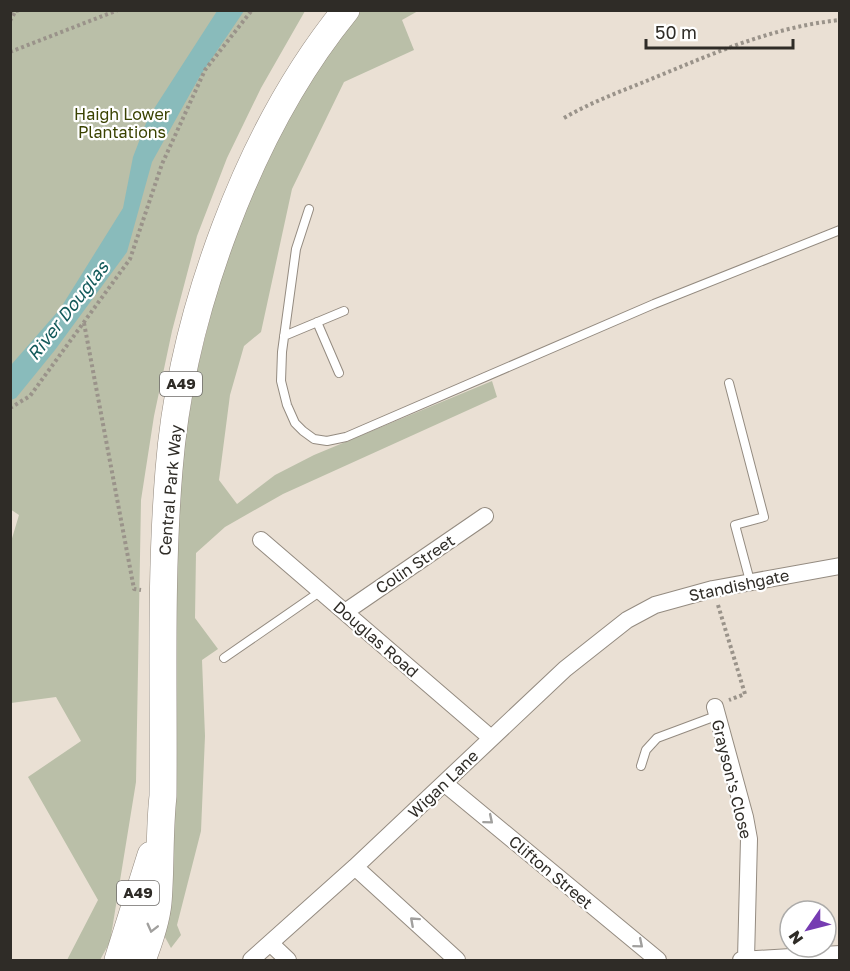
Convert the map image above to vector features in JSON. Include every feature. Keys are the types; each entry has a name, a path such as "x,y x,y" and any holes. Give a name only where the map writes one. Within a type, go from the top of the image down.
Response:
{"highway":[{"name":"Central Park Way","path":"125,960 159,828 163,796 162,594 169,468 182,377 196,316 236,203 267,134 298,76 346,10"}],"street":[{"name":"Colin Street","path":"345,612 485,516"},
{"name":"Douglas Road","path":"261,540 491,738"},
{"name":"Standishgate","path":"640,612 713,589 840,566"},
{"name":"Wigan Lane","path":"250,960 355,867 565,669 640,612"},
{"name":"Grayson's Close","path":"716,712 749,839 743,960"},
{"name":"Clifton Street","path":"444,783 658,960"},
{"path":"355,867 457,960"},
{"path":"270,943 288,960"},
{"path":"743,960 840,954"}],"lane":[{"path":"309,209 296,249 284,336 281,381 287,405 295,423 315,439 327,441 346,437 654,304 840,231"},
{"path":"284,336 344,311"},
{"path":"317,322 339,373"},
{"path":"729,383 764,517 735,525 750,581"},
{"path":"225,658 321,591"},
{"path":"641,766 646,750 657,738 716,712"}],"path":[{"path":"10,21 13,12 21,10"},
{"path":"10,52 118,10"},
{"path":"10,408 30,396 130,259 162,164 206,69 252,10"},
{"path":"564,118 753,38 815,22 840,20"},
{"path":"84,322 134,589 162,594"},
{"path":"713,589 745,694 716,712"}],"green space":[{"name":"Haigh Lower Plantations","path":"10,11 305,11 261,88 227,158 197,236 172,331 154,416 141,500 136,782 110,942 100,960 67,960 98,900 28,777 81,741 56,697 11,703 10,545 19,515 10,509"},
{"path":"361,11 418,11 402,20 414,50 344,82 292,189 261,332 244,346 230,395 219,480 237,504 275,475 314,455 492,381 497,397 283,494 225,527 196,553 195,618 218,649 202,660 205,736 201,831 177,925 181,935 171,948 161,930 172,627 182,456 197,370 216,294 238,226 271,148 305,87"}],"water":[{"name":"River Douglas","path":"217,11 244,11 200,76 152,162 127,252 55,350 16,398 11,400 11,365 60,309 123,208 133,157 148,118"}]}
